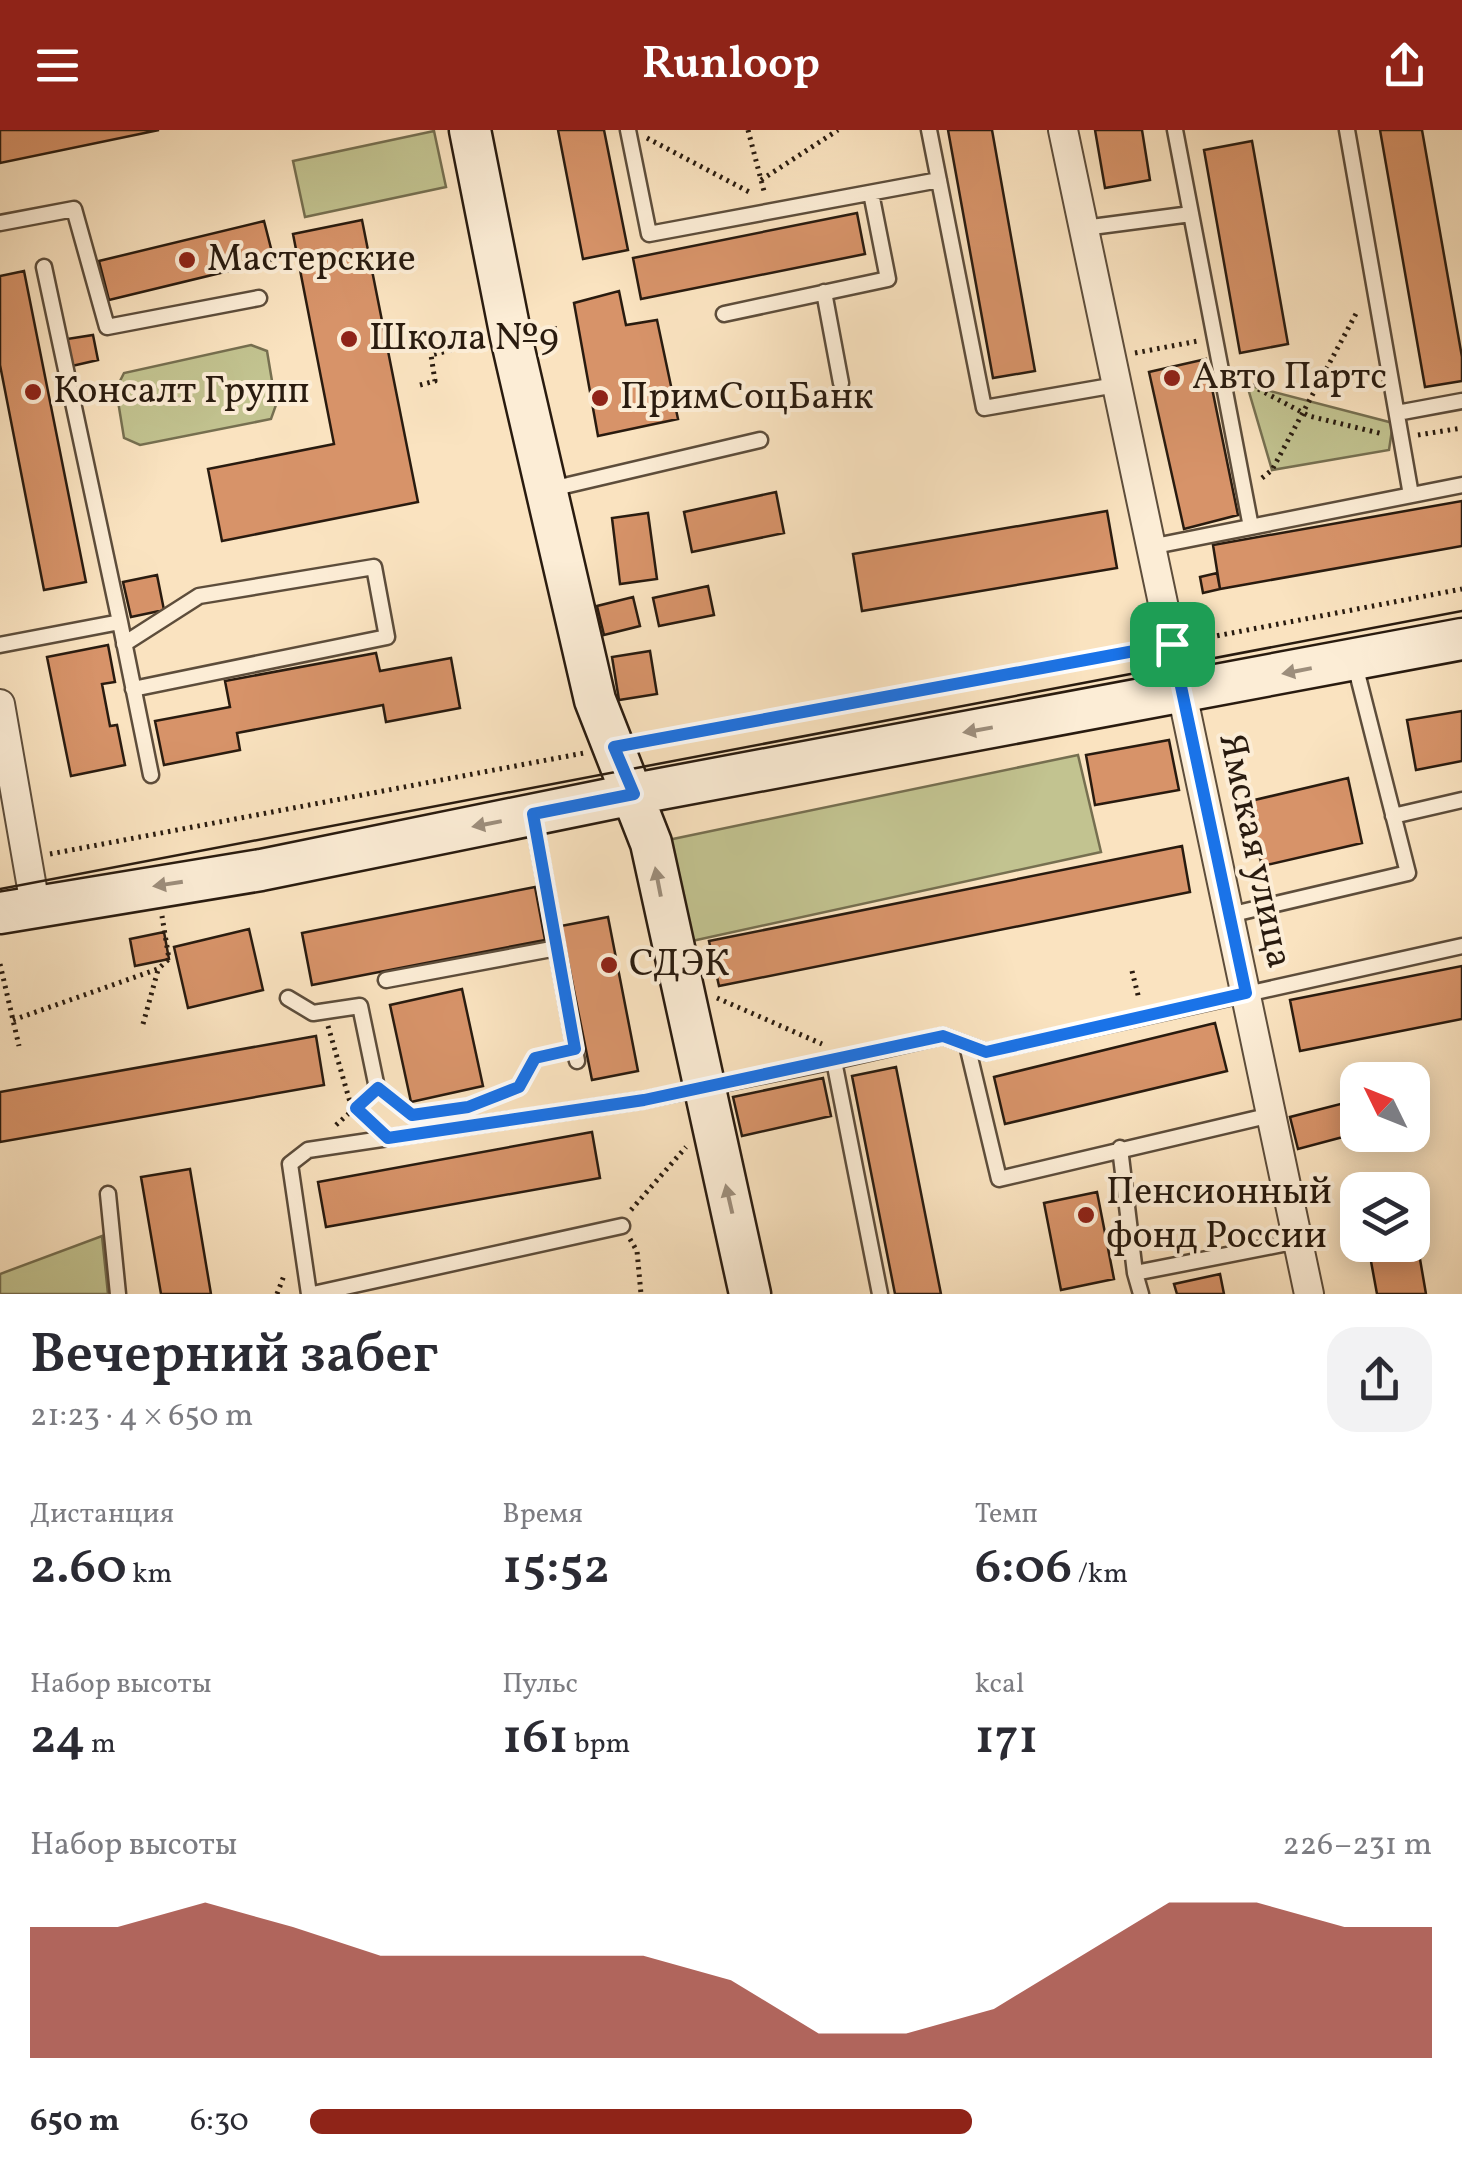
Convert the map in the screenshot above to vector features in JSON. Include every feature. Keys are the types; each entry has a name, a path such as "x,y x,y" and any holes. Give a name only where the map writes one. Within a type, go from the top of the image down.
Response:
{"main road":[{"path":"470,130 546,490 596,700 651,843 750,1294"},
{"path":"17,909 262,870 634,794 1462,639"}],"street":[{"name":"Ямская улица","path":"1063,130 1308,1294"},
{"path":"0,704 7,772 28,858 17,909"}],"lane":[{"path":"630,130 649,234 939,180"},
{"path":"929,130 984,408 1116,384"},
{"path":"1174,130 1251,527"},
{"path":"1347,130 1411,495"},
{"path":"724,314 888,279 871,193"},
{"path":"0,224 74,209 107,327 260,298"},
{"path":"1084,228 1191,214"},
{"path":"44,267 151,775"},
{"path":"824,292 841,383"},
{"path":"1397,413 1462,401"},
{"path":"546,490 760,440"},
{"path":"1150,547 1462,484"},
{"path":"124,644 199,596 374,567 388,638 133,689"},
{"path":"0,645 120,622"},
{"path":"1229,916 1408,873 1354,660"},
{"path":"1393,816 1462,800"},
{"path":"533,814 576,1055"},
{"path":"619,1227 311,1294 290,1164 308,1150 644,1100 943,1036 986,1052 1462,946"},
{"path":"386,980 557,948"},
{"path":"288,998 313,1013 360,1006 378,1088"},
{"path":"967,1045 999,1180 1120,1148 1271,1115"},
{"path":"834,1061 880,1294"},
{"path":"1120,1148 1141,1294"},
{"path":"108,1194 118,1294"},
{"path":"1135,1273 1298,1241"}],"path":[{"path":"630,130 766,201 748,130"},
{"path":"761,180 838,130"},
{"path":"1244,492 1272,470 1374,280"},
{"path":"1128,354 1216,337 1247,385 1303,413 1401,438 1462,428"},
{"path":"28,858 1462,589"},
{"path":"13,1020 158,968 169,958 162,916"},
{"path":"0,964 19,1046"},
{"path":"142,1024 158,968"},
{"path":"1132,971 1144,1016"},
{"path":"708,994 852,1057"},
{"path":"323,1011 350,1102 388,1138"},
{"path":"468,1107 519,1087 535,1058 576,1055"},
{"path":"308,1150 378,1088 412,1115 430,1112"},
{"path":"640,1293 638,1251 619,1227 690,1142"}],"green space":[{"path":"434,131 446,187 305,217 293,161"},
{"path":"251,345 267,351 276,405 271,419 140,445 124,438 116,389 124,373"},
{"path":"1247,385 1393,423 1389,450 1272,470"},
{"path":"1078,755 1101,852 692,941 668,840"},
{"path":"102,1236 108,1294 0,1294 0,1274"}],"building":[{"path":"0,130 159,130 0,163"},
{"path":"558,130 604,130 628,250 583,259"},
{"path":"948,130 992,130 1035,371 993,378"},
{"path":"1095,130 1142,130 1150,180 1105,188"},
{"path":"1380,130 1422,130 1462,357 1462,381 1425,387"},
{"path":"1252,141 1288,344 1240,353 1204,150"},
{"path":"857,213 865,254 641,299 633,258"},
{"name":"Школа №9","path":"362,220 418,502 222,541 208,469 334,444 293,234"},
{"name":"Мастерские","path":"264,221 274,260 109,300 99,261"},
{"path":"24,271 86,582 44,590 0,365 0,276"},
{"path":"619,291 626,325 657,320 678,419 598,436 574,303"},
{"path":"93,335 98,360 72,366 67,339"},
{"path":"1206,359 1238,515 1184,529 1149,372"},
{"path":"776,492 784,533 692,552 684,512"},
{"path":"1462,501 1462,546 1220,589 1213,545"},
{"path":"1107,511 1117,568 862,611 853,554"},
{"path":"648,513 657,579 620,584 612,518"},
{"path":"1217,573 1220,589 1203,593 1200,577"},
{"path":"157,575 164,610 131,617 123,582"},
{"path":"708,586 714,615 659,626 653,598"},
{"path":"633,597 640,626 604,635 597,606"},
{"path":"108,645 115,682 102,684 110,726 117,725 125,765 71,776 47,657"},
{"path":"650,651 657,694 619,700 612,657"},
{"path":"376,653 380,671 451,658 460,708 386,722 383,705 237,733 240,750 164,765 155,721 230,707 225,681"},
{"path":"1462,711 1462,761 1416,770 1407,720"},
{"path":"1169,740 1179,790 1095,805 1086,755"},
{"path":"1348,778 1362,843 1262,866 1246,802"},
{"path":"1182,846 1190,892 719,986 709,941"},
{"path":"535,887 545,940 312,985 302,933"},
{"path":"608,917 638,1071 592,1080 561,926"},
{"path":"249,929 263,990 188,1008 174,947"},
{"path":"164,932 169,959 135,966 130,939"},
{"path":"1462,966 1462,1019 1300,1051 1290,1000"},
{"path":"462,989 483,1086 411,1102 390,1005"},
{"path":"1215,1023 1227,1071 1005,1124 994,1077"},
{"path":"316,1036 324,1085 0,1142 0,1092"},
{"path":"896,1067 941,1294 895,1294 852,1076"},
{"path":"823,1078 831,1116 742,1136 733,1097"},
{"path":"1340,1104 1340,1138 1298,1149 1290,1117"},
{"path":"592,1132 600,1178 326,1227 318,1182"},
{"path":"190,1169 211,1294 161,1294 141,1177"},
{"path":"1097,1192 1114,1279 1061,1290 1044,1203"},
{"path":"1371,1262 1420,1262 1426,1294 1377,1294"},
{"path":"1220,1274 1224,1294 1177,1294 1174,1284"}],"tram line":[{"path":"0,889 1462,611"}],"place":[{"name":"Мастерские","path":"187,260"},
{"name":"Школа №9","path":"349,339"},
{"name":"Авто Партс","path":"1172,378"},
{"name":"Консалт Групп","path":"33,392"},
{"name":"ПримСоцБанк","path":"600,398"},
{"name":"СДЭК","path":"609,965"},
{"name":"Пенсионный фонд России","path":"1086,1215"}],"route":[{"path":"1172,644 1246,993 986,1052 943,1036 644,1100 388,1138 356,1108 378,1088 412,1115 468,1107 519,1087 535,1058 575,1049 533,814 634,794 614,747 1172,644"}]}
